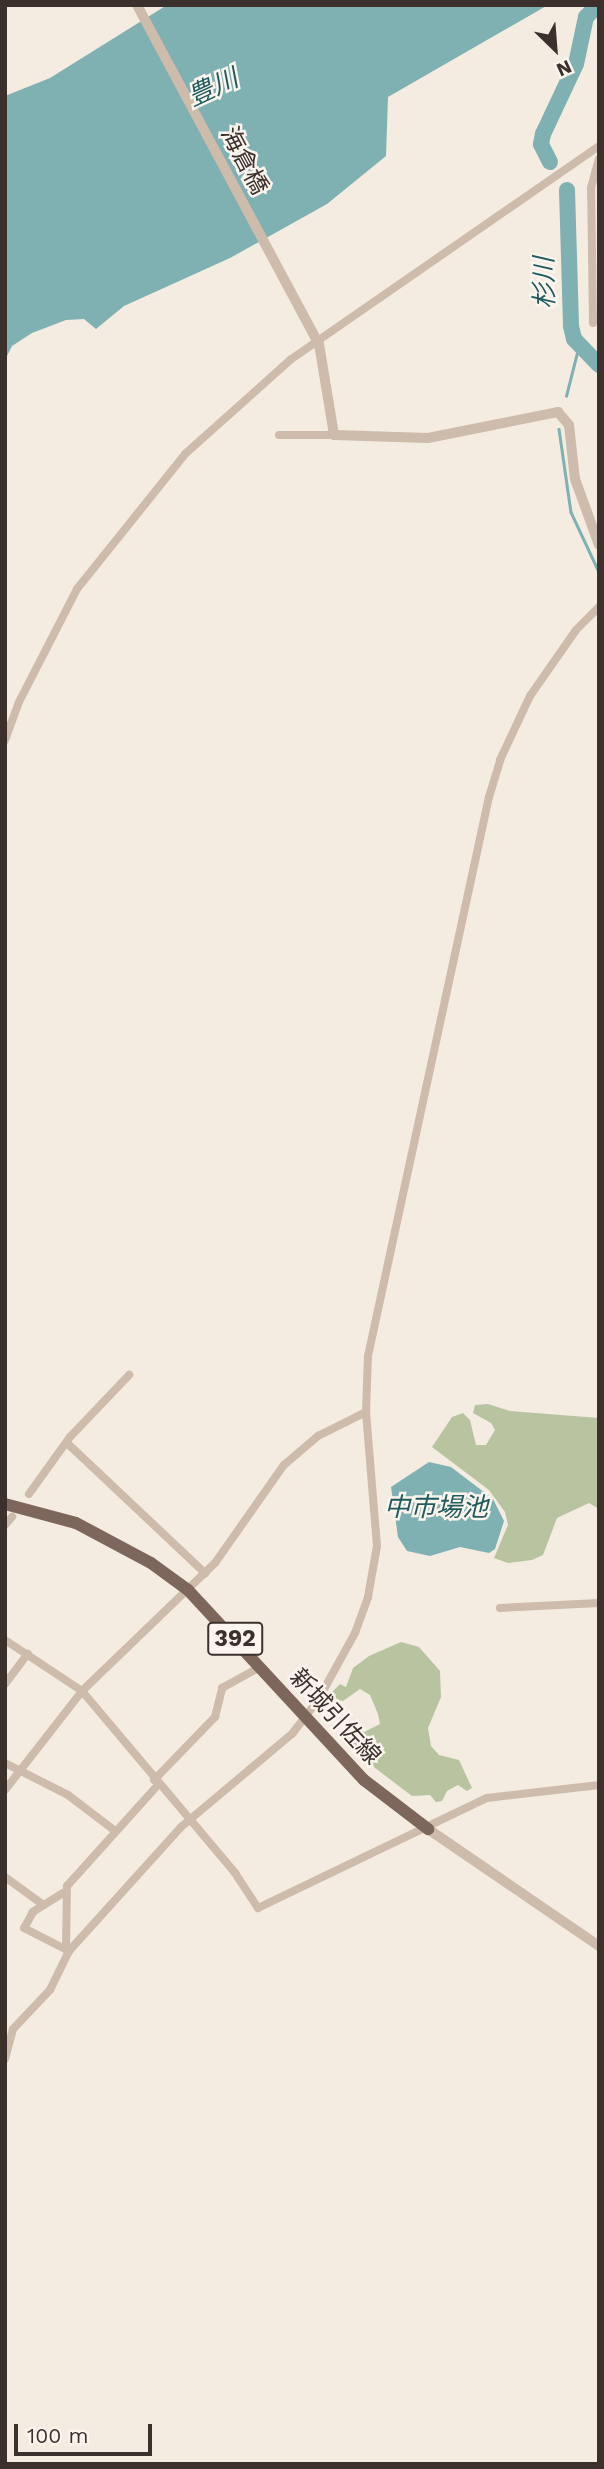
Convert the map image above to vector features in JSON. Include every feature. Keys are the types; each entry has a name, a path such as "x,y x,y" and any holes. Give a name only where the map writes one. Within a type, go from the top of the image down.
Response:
{"main road":[{"name":"新城引佐線","path":"5,1504 87,1528 151,1563 188,1590 364,1780 428,1829"}],"street":[{"name":"海倉橋","path":"137,5 317,340 334,435"},
{"path":"5,740 50,639 112,540 185,454 275,371 369,301 599,146"},
{"path":"593,323 591,188 599,159"},
{"path":"279,435 428,438 558,412 569,425 578,491 599,545"},
{"path":"5,2059 7,2036 50,1990 68,1950 189,1819 305,1719 345,1654 368,1597 377,1546 366,1412 374,1322 489,797 500,760 530,695 576,630 599,607"},
{"path":"29,1494 67,1443 129,1375"},
{"path":"5,1790 82,1691 205,1573 238,1535 284,1465 318,1436 366,1412"},
{"path":"67,1443 205,1573"},
{"path":"5,1525 12,1517"},
{"path":"500,1608 599,1603"},
{"path":"5,1640 82,1691 156,1783 189,1819 258,1908 369,1853 428,1829 487,1798 599,1785"},
{"path":"5,1684 28,1654"},
{"path":"68,1950 24,1928 42,1904 63,1893 114,1830 215,1717 222,1688 260,1667"},
{"path":"5,1763 18,1772 68,1795 114,1830"},
{"path":"428,1829 599,1946"},
{"path":"5,1877 42,1904"},
{"path":"63,1893 68,1950"}],"green space":[{"path":"488,1404 510,1411 599,1418 599,1509 589,1503 557,1518 543,1555 532,1560 508,1563 494,1558 508,1525 505,1512 489,1490 432,1447 452,1417 463,1413 470,1420 476,1445 486,1445 495,1430 491,1423 473,1413 475,1405"},
{"path":"401,1642 419,1647 440,1671 441,1697 428,1728 431,1746 439,1755 459,1760 472,1788 467,1791 458,1785 447,1791 442,1801 436,1802 430,1795 412,1796 358,1755 341,1734 355,1726 364,1732 380,1724 378,1714 370,1695 360,1689 343,1701 332,1698 331,1693 340,1684 346,1687 353,1668 369,1656"}],"water":[{"name":"豊川","path":"167,5 548,5 388,97 386,156 327,204 230,258 124,306 96,329 84,319 66,320 32,333 12,346 5,360 5,96 50,78"},
{"name":"中市場池","path":"429,1462 451,1467 493,1499 504,1521 495,1549 489,1553 460,1547 430,1556 407,1551 398,1537 391,1487"}],"waterway":[{"name":"杉川","path":"550,162 541,144 543,134 576,64 586,17 598,5"},
{"name":"杉川","path":"567,190 571,326 574,339 599,365"},
{"path":"566,396 579,345"},
{"path":"559,429 571,512 599,572"}]}
